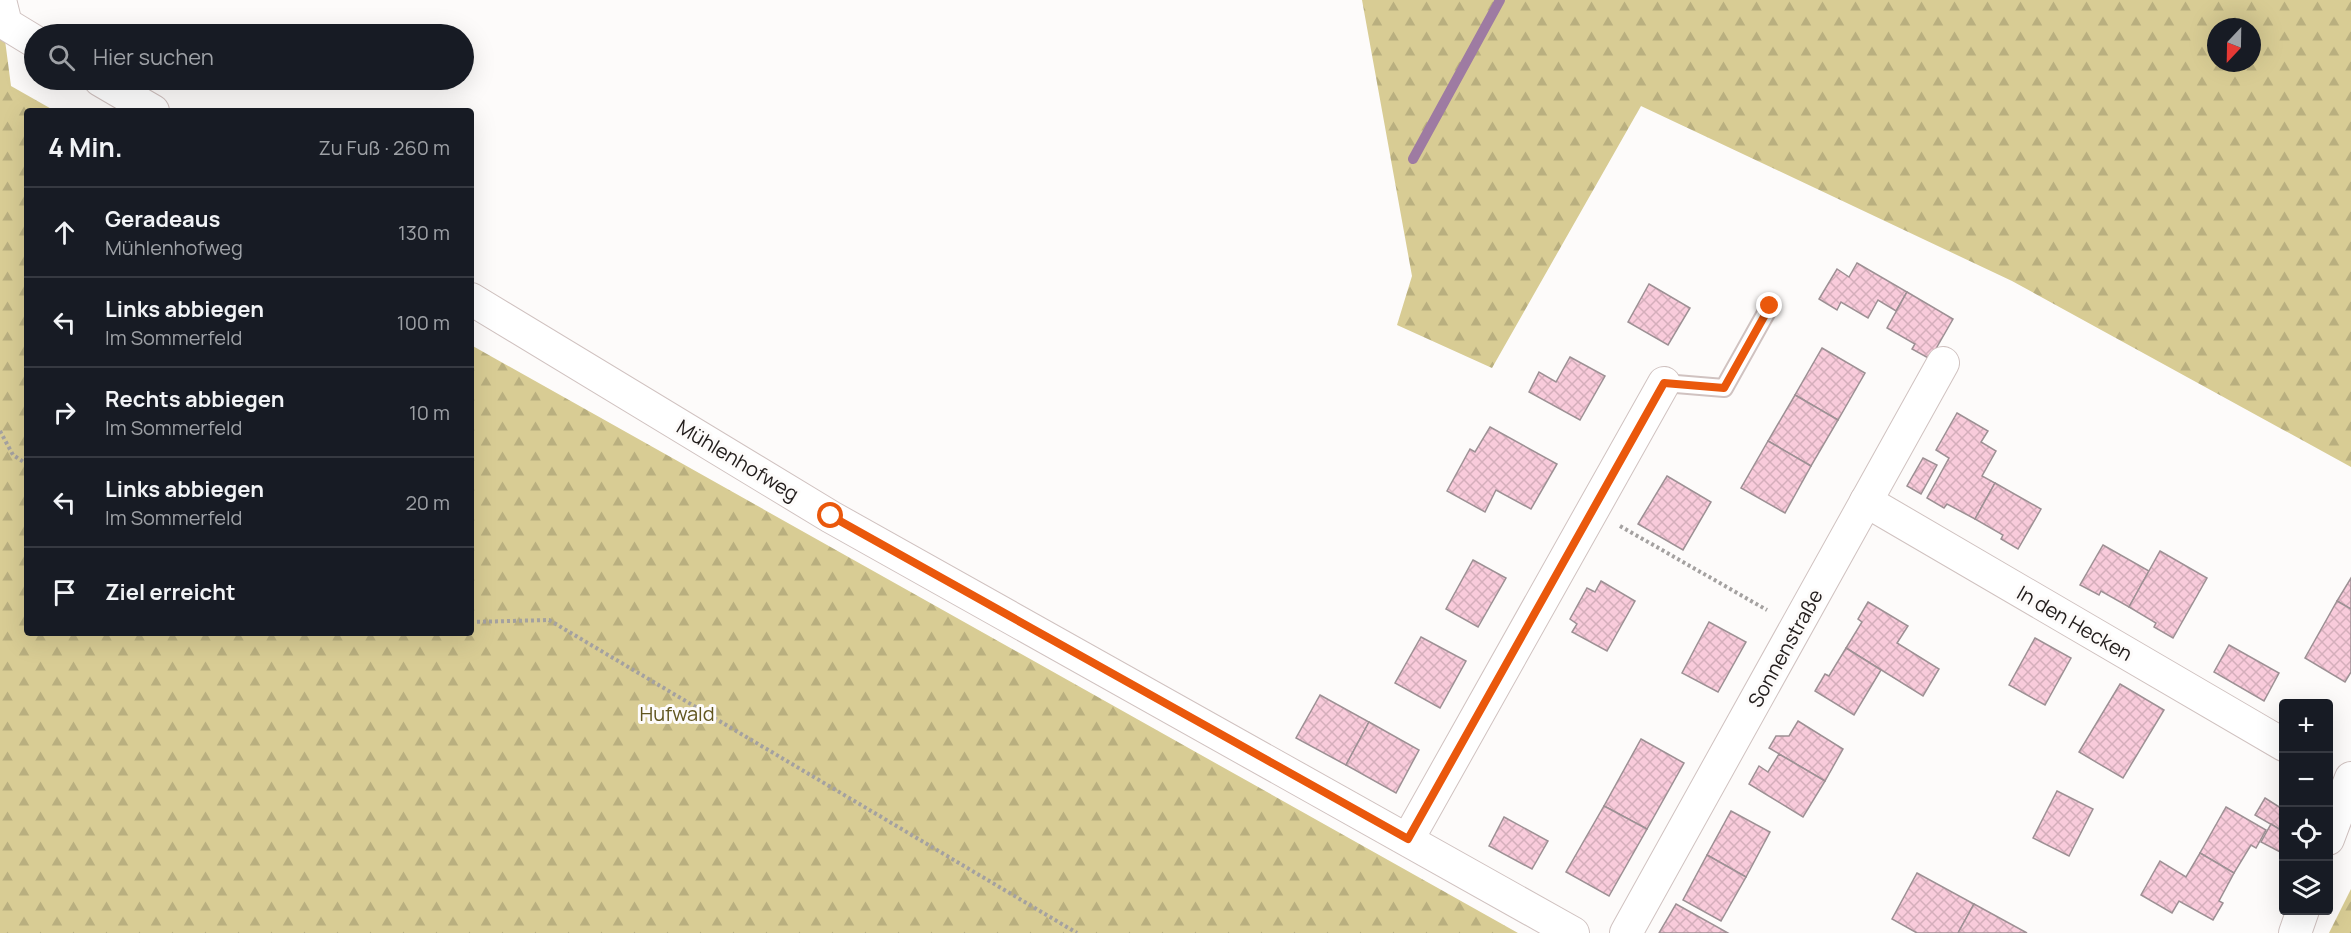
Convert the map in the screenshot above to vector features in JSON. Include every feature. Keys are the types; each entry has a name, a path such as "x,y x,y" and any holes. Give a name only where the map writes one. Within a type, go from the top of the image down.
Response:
{"street":[{"path":"3,12 24,32"},
{"path":"117,90 148,108"},
{"name":"Mühlenhofweg","path":"474,301 831,516 1573,933"},
{"name":"Sonnenstraße","path":"1626,933 1943,363"},
{"path":"1408,839 1664,383"},
{"name":"In den Hecken","path":"1866,501 2279,743"},
{"path":"2333,819 2343,778"},
{"path":"2295,933 2301,915"}],"lane":[{"path":"1664,383 1724,388 1770,306"}],"path":[{"path":"0,431 13,455 24,462"},
{"path":"1592,511 1797,626"},
{"path":"474,622 549,620 1077,933"}],"green space":[{"path":"1362,0 2351,0 2351,467 2012,281 1641,106 1492,368 1397,325 1412,276"},
{"name":"Hufwald","path":"0,2 11,86 50,108 24,108 24,636 474,636 474,347 1518,933 0,933"},
{"path":"2351,889 2351,933 2329,933"}],"building":[{"path":"1857,263 1907,292 1896,311 1878,300 1868,318 1841,302 1837,310 1819,299 1837,269 1849,277"},
{"path":"1649,284 1690,308 1668,345 1628,322"},
{"path":"1907,292 1953,319 1930,359 1912,349 1915,344 1887,328"},
{"path":"1822,348 1865,373 1838,420 1795,395"},
{"path":"1570,357 1605,376 1580,420 1529,392 1539,372 1556,382"},
{"path":"1795,395 1838,420 1811,466 1768,441"},
{"path":"1957,413 1988,431 1981,442 1996,451 1982,476 1995,483 1975,519 1947,504 1944,508 1927,498 1949,458 1936,450"},
{"path":"1490,427 1557,464 1531,509 1496,490 1485,512 1447,491 1470,449 1475,452"},
{"path":"1768,441 1811,466 1785,513 1741,488"},
{"path":"1923,458 1937,465 1921,494 1907,486"},
{"path":"1667,476 1711,502 1683,550 1638,524"},
{"path":"1995,483 2041,509 2018,549 2001,539 2003,535 1975,519"},
{"path":"2103,545 2149,571 2129,607 2101,591 2099,595 2080,585"},
{"path":"2160,551 2207,578 2173,638 2154,627 2156,623 2129,607"},
{"path":"1473,560 1506,578 1478,627 1446,609"},
{"path":"2351,578 2351,609 2337,601"},
{"path":"1601,581 1635,601 1607,651 1572,632 1577,624 1570,619 1587,588 1595,592"},
{"path":"2337,601 2351,609 2351,672 2345,682 2305,658"},
{"path":"1868,602 1908,626 1897,643 1939,669 1923,696 1846,648 1862,622 1858,619"},
{"path":"1709,622 1746,642 1718,692 1682,673"},
{"path":"1421,637 1466,661 1440,708 1395,683"},
{"path":"2035,638 2071,658 2045,705 2009,685"},
{"path":"2229,645 2279,673 2264,701 2214,672"},
{"path":"1846,648 1881,670 1854,715 1815,691 1825,674 1829,676"},
{"path":"2120,684 2164,710 2123,778 2079,752"},
{"path":"1320,695 1369,722 1346,765 1296,738"},
{"path":"1798,721 1843,749 1825,781 1769,748 1776,736 1789,736"},
{"path":"1369,722 1419,750 1396,793 1346,765"},
{"path":"1641,739 1684,763 1647,829 1604,806"},
{"path":"1779,754 1825,781 1803,817 1749,784 1759,766 1768,772"},
{"path":"2057,791 2093,809 2069,856 2033,838"},
{"path":"2265,798 2279,807 2279,829 2255,815"},
{"path":"1604,806 1647,829 1609,896 1566,872"},
{"path":"2226,807 2266,830 2256,848 2251,845 2234,873 2200,853"},
{"path":"1731,811 1770,832 1746,877 1707,855"},
{"path":"1504,817 1548,841 1532,869 1489,846"},
{"path":"2271,824 2279,829 2279,851 2261,842"},
{"path":"2200,853 2234,873 2219,901 2223,903 2213,920 2179,901 2172,913 2141,895 2160,861 2186,877"},
{"path":"1707,855 1746,877 1721,921 1683,900"},
{"path":"1917,873 1974,904 1958,933 1917,933 1892,919"},
{"path":"1676,904 1728,933 1659,933"},
{"path":"1974,904 2027,933 1958,933"}],"waterway":[{"path":"1413,159 1500,0"}],"route":[{"path":"831,516 1408,839 1664,383 1724,388 1770,306"}]}
